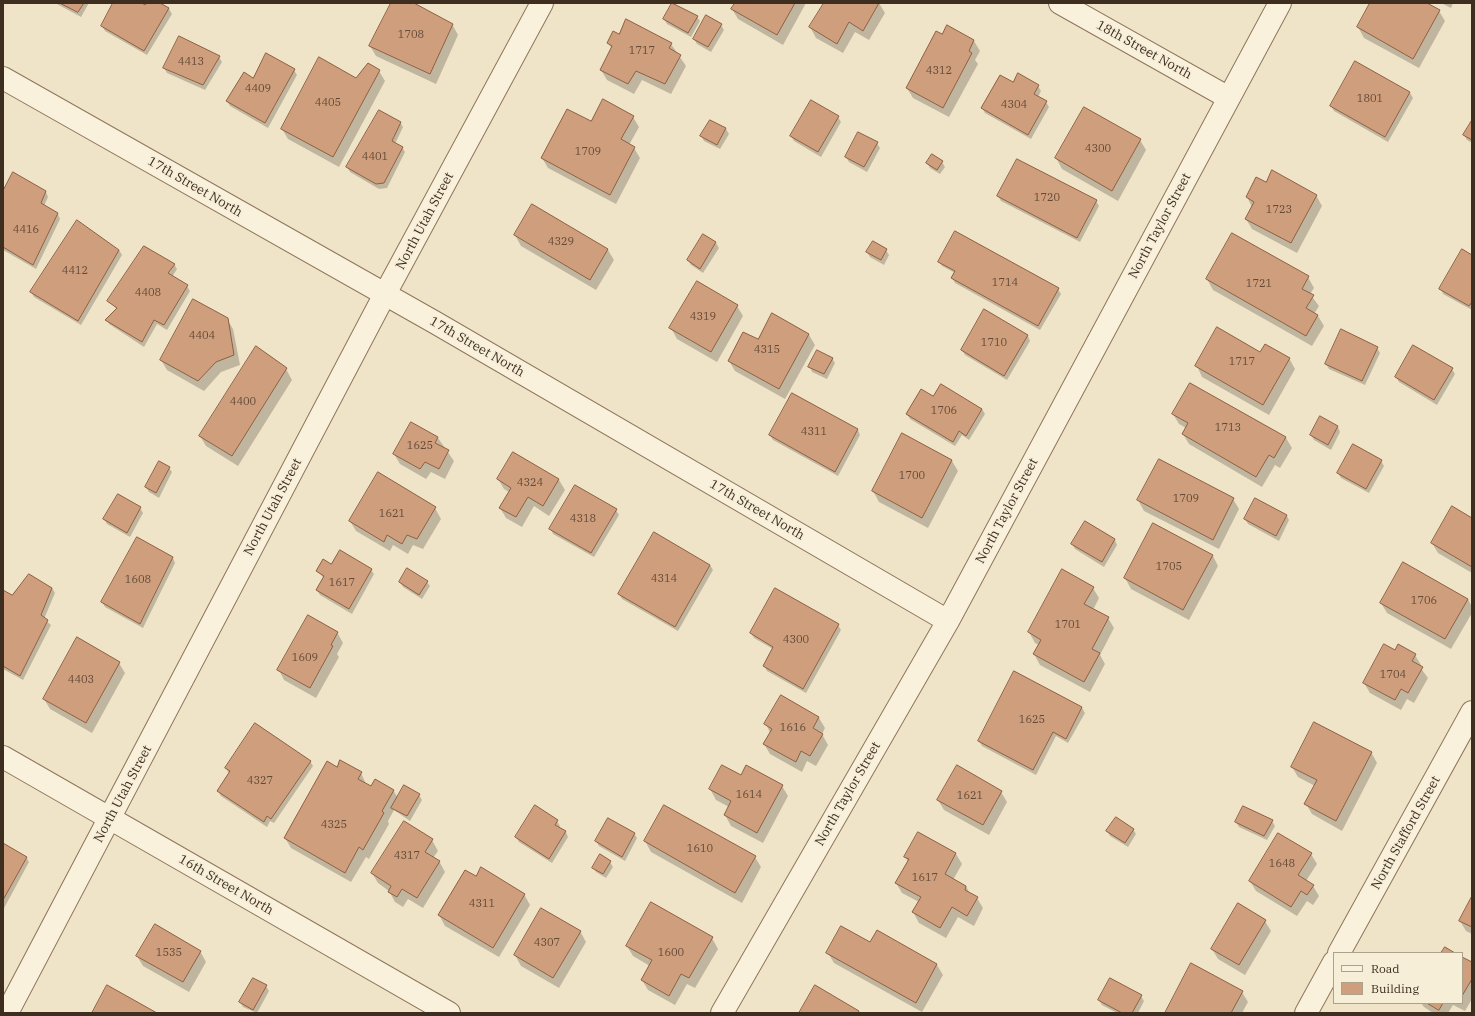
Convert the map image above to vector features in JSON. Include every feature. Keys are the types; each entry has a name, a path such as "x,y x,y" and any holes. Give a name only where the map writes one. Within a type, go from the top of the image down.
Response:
{"street":[{"name":"North Utah Street","path":"7,1013 385,294 542,3"},
{"name":"18th Street North","path":"1060,3 1229,98"},
{"name":"North Taylor Street","path":"722,1013 948,621 1280,3"},
{"name":"17th Street North","path":"3,78 385,294 948,621"},
{"name":"North Stafford Street","path":"1340,952 1472,712"},
{"name":"16th Street North","path":"3,758 449,1013"},
{"path":"1306,1013 1333,964"}],"building":[{"path":"60,3 84,3 78,12"},
{"path":"113,3 142,3 145,5 147,3 160,3 169,8 144,51 101,26"},
{"path":"391,3 414,3 453,24 430,74 369,46"},
{"path":"672,3 698,16 688,33 663,19"},
{"path":"735,3 795,3 777,35 731,9"},
{"path":"824,3 879,3 863,31 849,22 837,44 809,27"},
{"path":"1370,3 1427,3 1440,10 1413,59 1357,27"},
{"path":"706,15 722,24 708,47 693,39"},
{"path":"626,19 672,43 669,48 681,55 665,84 636,71 628,84 600,70 612,46 607,43 613,31 619,34"},
{"path":"947,25 974,40 969,51 972,53 943,108 906,88 936,31 942,34"},
{"path":"179,36 220,56 203,85 163,68"},
{"path":"266,53 295,69 265,123 226,101 244,72 253,78"},
{"path":"319,57 356,78 368,63 380,70 333,157 281,129"},
{"path":"1355,61 1410,92 1385,137 1330,106"},
{"path":"1018,73 1039,85 1034,94 1047,101 1028,135 981,108 1000,75 1013,82"},
{"path":"603,99 634,116 621,139 635,147 610,195 541,158 567,109 591,121"},
{"path":"811,100 839,116 818,152 790,136"},
{"path":"1084,107 1141,139 1112,191 1055,158"},
{"path":"379,110 401,122 392,141 403,147 384,183 376,184 346,167"},
{"path":"710,120 726,128 717,145 700,136"},
{"path":"1472,120 1472,140 1463,135"},
{"path":"858,132 878,142 864,167 845,157"},
{"path":"932,154 943,161 937,170 926,163"},
{"path":"1017,159 1097,200 1077,238 997,196"},
{"path":"1272,170 1317,195 1291,243 1245,219 1254,202 1246,197 1256,177 1266,182"},
{"path":"13,172 46,191 41,203 58,213 33,265 3,247 3,191"},
{"path":"532,204 608,249 590,280 514,235"},
{"path":"77,220 119,250 78,321 30,292"},
{"path":"955,231 1059,288 1038,326 951,278 955,271 938,262"},
{"path":"1232,233 1309,276 1302,289 1314,295 1306,308 1318,315 1306,336 1206,279"},
{"path":"703,234 716,242 700,269 687,260"},
{"path":"873,241 887,249 881,260 866,252"},
{"path":"144,246 175,264 168,273 188,285 164,325 154,320 142,342 105,320 117,308 107,301"},
{"path":"1462,249 1472,255 1472,302 1469,306 1439,289"},
{"path":"697,281 738,305 711,352 669,328"},
{"path":"193,299 228,318 234,355 216,362 198,381 160,360"},
{"path":"984,309 1028,335 1004,376 961,350"},
{"path":"772,313 809,334 779,389 728,361 743,332 758,339"},
{"path":"1217,327 1260,352 1265,344 1290,358 1263,405 1195,366"},
{"path":"1341,329 1378,347 1362,381 1325,364"},
{"path":"1413,345 1453,368 1434,400 1395,377"},
{"path":"256,346 287,368 232,456 199,436"},
{"path":"817,350 833,358 824,374 808,367"},
{"path":"1190,383 1286,437 1274,458 1269,455 1256,477 1182,434 1188,423 1172,414"},
{"path":"941,384 982,409 966,436 959,431 953,442 906,414 921,389 933,396"},
{"path":"792,393 858,429 835,472 769,435"},
{"path":"1320,416 1338,426 1328,445 1310,435"},
{"path":"411,422 438,437 435,443 449,450 439,469 425,462 420,469 393,454"},
{"path":"902,433 952,460 922,518 872,491"},
{"path":"1353,444 1382,460 1366,489 1337,473"},
{"path":"513,452 559,479 543,506 528,497 516,517 499,508 511,488 497,479"},
{"path":"1159,459 1234,498 1213,540 1137,500"},
{"path":"159,461 170,467 156,493 145,487"},
{"path":"378,472 436,507 417,539 407,535 402,544 387,535 384,542 349,521"},
{"path":"575,485 617,509 591,553 549,529"},
{"path":"118,494 141,507 127,533 103,519"},
{"path":"1255,498 1287,515 1276,536 1244,519"},
{"path":"1452,506 1472,518 1472,567 1431,543"},
{"path":"1085,521 1115,539 1102,562 1071,544"},
{"path":"1153,523 1213,555 1183,610 1124,578"},
{"path":"654,532 710,565 675,627 618,594"},
{"path":"137,537 173,557 140,624 101,602"},
{"path":"340,550 372,569 349,609 316,590 324,576 316,571 323,559 331,564"},
{"path":"1403,562 1468,599 1445,639 1380,603"},
{"path":"407,568 428,581 419,595 399,582"},
{"path":"1062,569 1094,587 1084,604 1109,617 1092,649 1100,653 1084,682 1033,654 1041,640 1028,632"},
{"path":"29,574 52,588 41,615 48,620 20,676 3,666 3,590 12,595"},
{"path":"775,588 839,624 803,689 763,666 773,647 750,633"},
{"path":"308,615 338,632 331,645 333,646 310,688 277,670"},
{"path":"77,637 120,662 86,723 43,699"},
{"path":"1384,644 1395,650 1398,644 1416,654 1412,661 1423,667 1408,693 1401,689 1395,700 1363,683"},
{"path":"1014,671 1082,707 1066,739 1053,732 1033,770 978,741"},
{"path":"781,695 819,717 813,728 823,734 810,756 801,751 796,762 763,744 772,729 764,724"},
{"path":"1314,722 1372,752 1336,821 1304,804 1317,780 1291,767"},
{"path":"255,723 311,761 271,819 267,816 264,822 217,791 230,771 225,768"},
{"path":"340,760 362,772 358,779 371,786 375,779 394,790 382,811 384,813 363,850 359,847 345,873 284,838 327,761 337,767"},
{"path":"722,765 741,775 746,765 783,785 757,833 724,815 731,801 709,789"},
{"path":"957,765 1002,791 983,825 937,800"},
{"path":"404,785 420,794 407,816 391,808"},
{"path":"535,805 558,820 555,825 566,831 549,859 515,837"},
{"path":"664,805 756,856 735,893 644,841"},
{"path":"1243,806 1273,820 1264,836 1235,822"},
{"path":"1116,817 1134,829 1125,843 1106,831"},
{"path":"608,818 635,833 622,857 595,841"},
{"path":"404,821 433,839 425,852 440,861 417,898 402,889 397,897 388,892 391,886 371,873"},
{"path":"918,832 956,853 945,874 966,886 965,890 978,897 967,916 952,907 940,928 912,912 921,897 895,883 909,859 904,857"},
{"path":"1278,833 1312,853 1298,875 1314,885 1307,895 1301,891 1291,907 1249,881"},
{"path":"3,843 27,857 3,900"},
{"path":"600,854 611,861 603,874 592,868"},
{"path":"481,867 525,894 493,948 438,915 465,870 476,876"},
{"path":"1472,896 1472,927 1459,921"},
{"path":"651,902 713,937 689,978 681,974 669,996 641,980 652,960 626,946"},
{"path":"1238,903 1266,920 1239,965 1211,949"},
{"path":"541,908 581,931 553,978 514,955"},
{"path":"155,924 201,951 183,982 136,956"},
{"path":"841,926 870,942 877,930 937,964 916,1003 826,953"},
{"path":"1445,947 1453,952 1442,952"},
{"path":"1463,958 1472,962 1472,979 1463,994"},
{"path":"1191,963 1243,991 1231,1013 1165,1013"},
{"path":"253,978 267,985 253,1010 239,1002"},
{"path":"1110,978 1142,995 1132,1013 1122,1013 1098,1000"},
{"path":"107,985 157,1013 92,1013"},
{"path":"815,985 859,1011 858,1013 799,1013"},
{"path":"1429,1004 1442,1004 1439,1010"}]}
